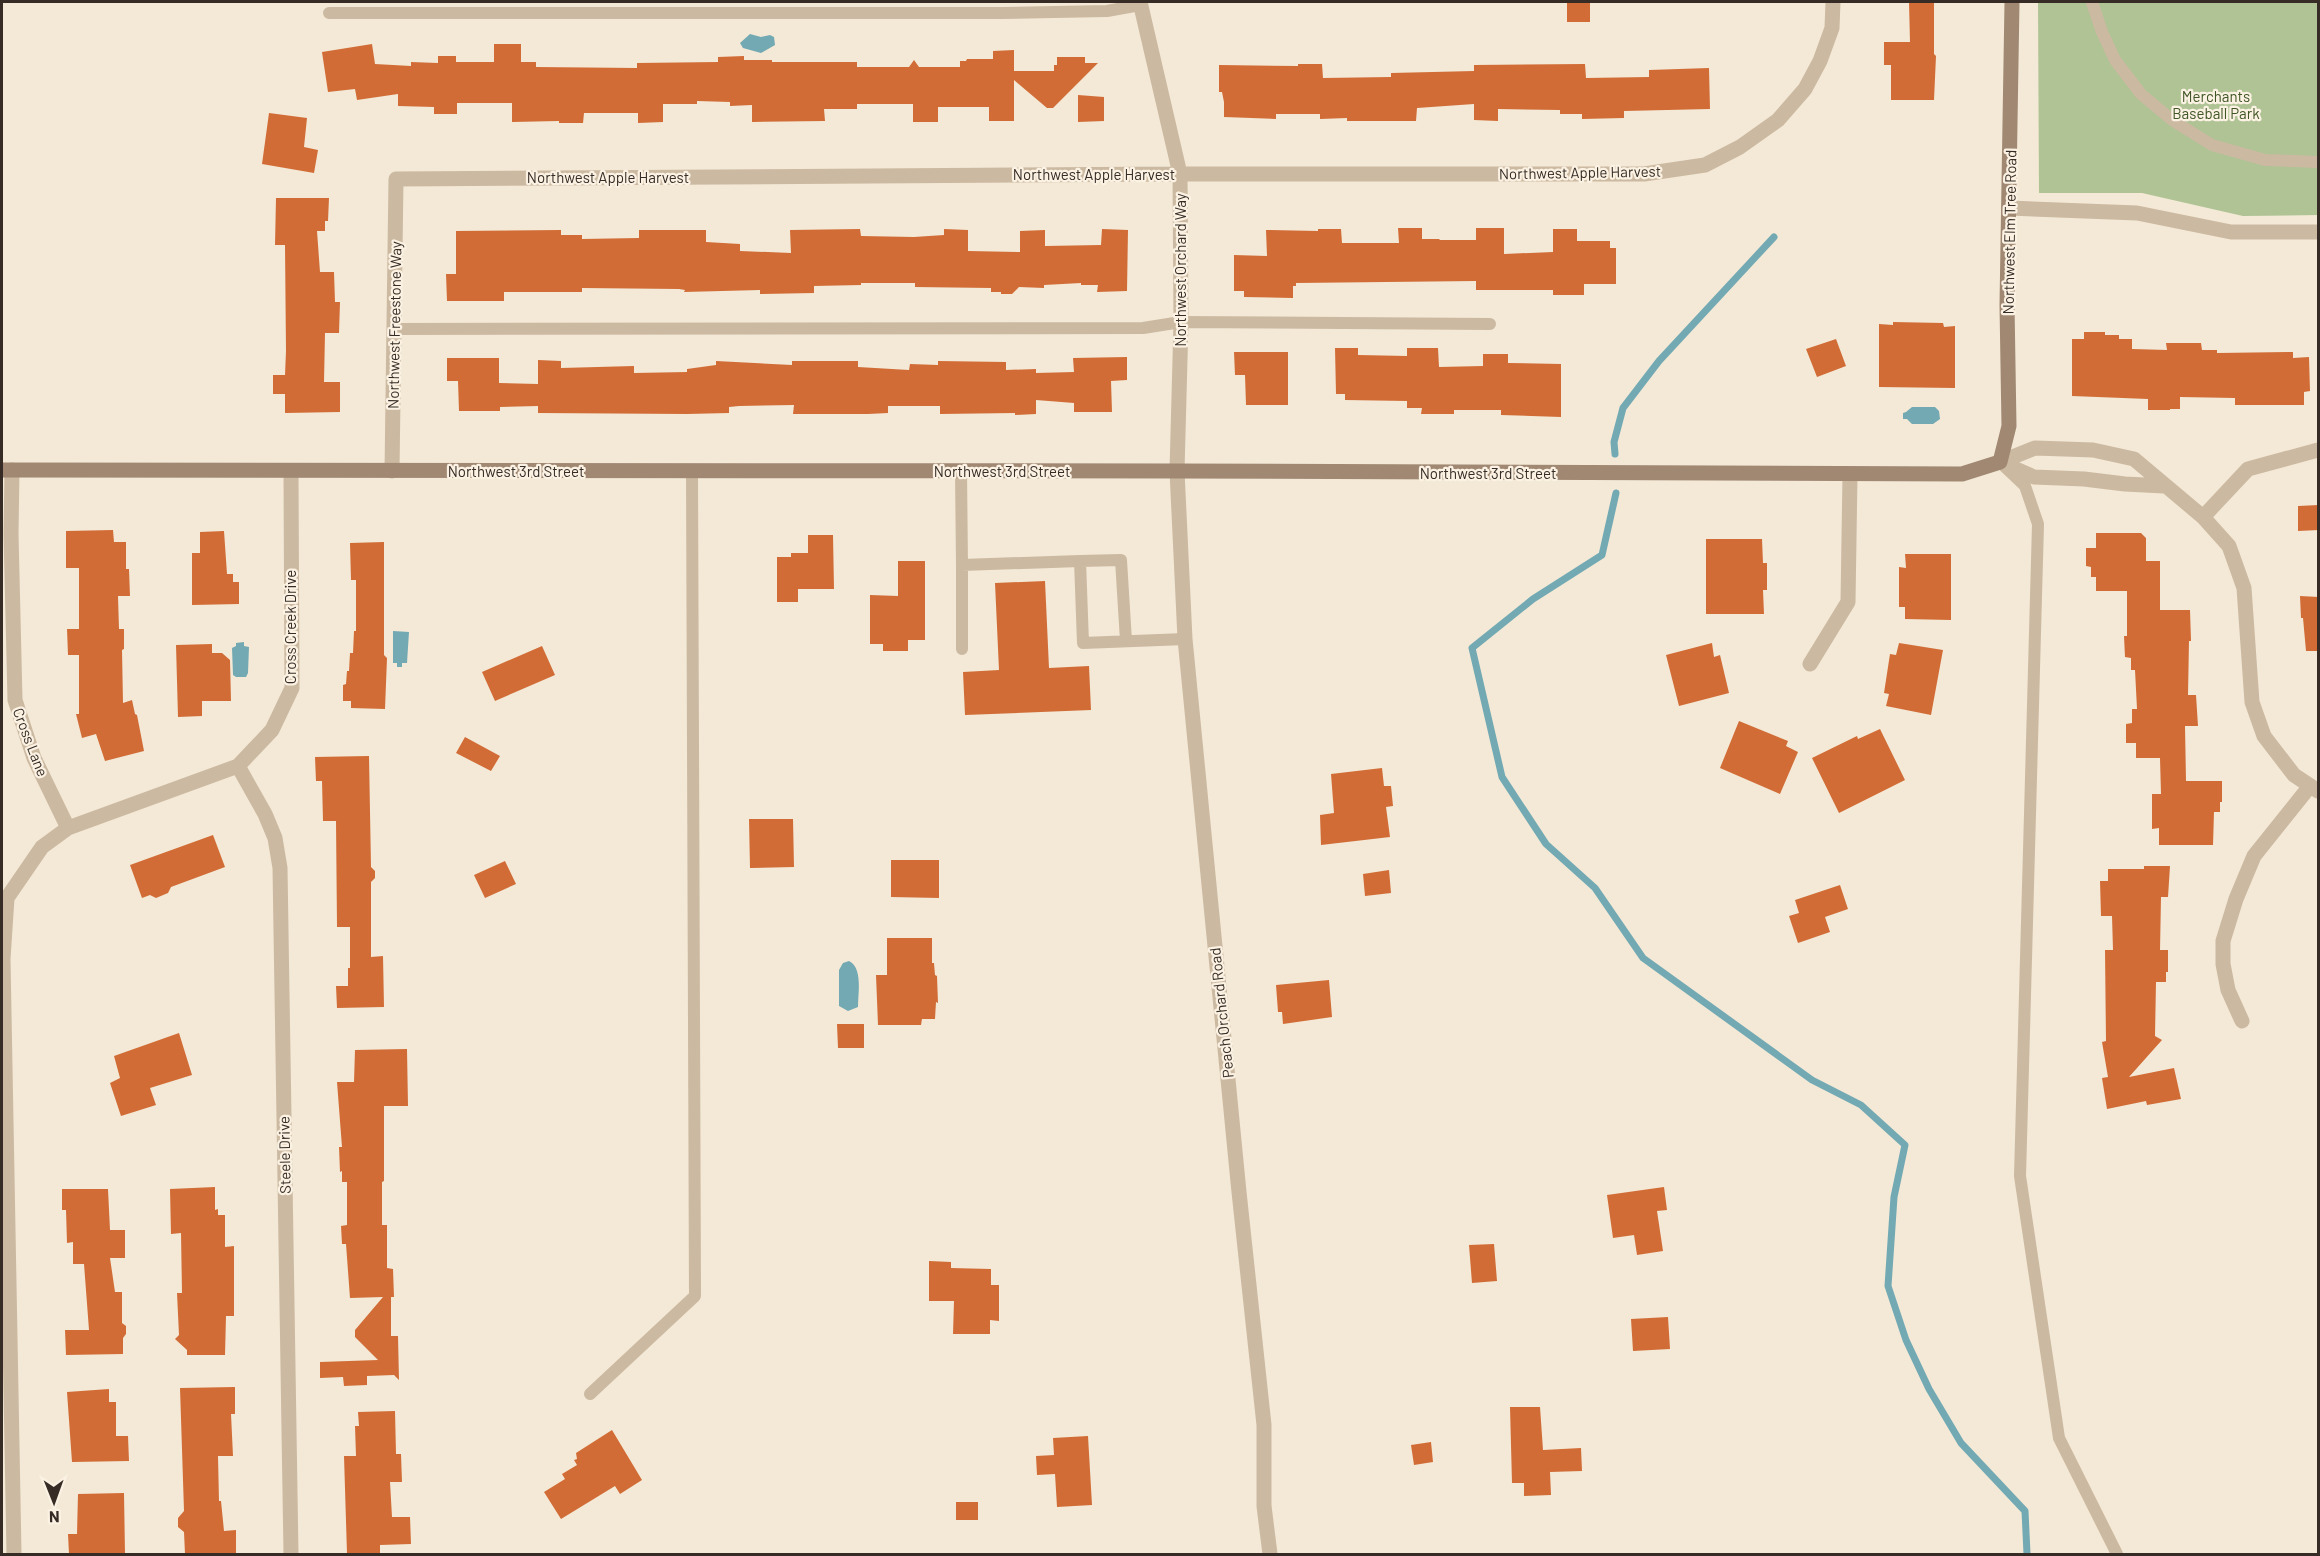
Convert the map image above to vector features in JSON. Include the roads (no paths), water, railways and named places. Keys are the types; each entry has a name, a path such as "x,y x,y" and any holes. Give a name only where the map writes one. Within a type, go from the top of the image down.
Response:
{"street":[{"name":"Northwest Apple Harvest","path":"396,179 1180,174 1644,174 1705,165 1740,147 1778,120 1805,89 1820,61 1832,28 1833,2"},
{"name":"Northwest Elm Tree Road","path":"2000,462 2009,426 2012,2"},
{"name":"Northwest Orchard Way","path":"1140,3 1180,174 1182,322 1176,471"},
{"name":"Northwest Freestone Way","path":"392,471 396,179"},
{"path":"2009,208 2138,213 2232,232 2319,232"},
{"path":"2000,462 2035,448 2093,450 2134,459 2203,517 2229,546 2244,588 2252,702 2264,736 2294,775 2314,788 2254,856 2236,899 2223,941 2223,964 2228,990 2242,1021"},
{"path":"2203,517 2248,469 2319,450"},
{"path":"2000,462 2034,477 2164,486"},
{"name":"Northwest 3rd Street","path":"7,470 1176,471 1850,475 1962,474 2000,462"},
{"name":"Cross Lane","path":"7,470 15,700 34,758 68,828"},
{"name":"Cross Creek Drive","path":"238,766 272,730 292,688 291,471"},
{"name":"Peach Orchard Road","path":"1176,471 1185,639 1264,1425 1264,1506 1270,1554"},
{"path":"1810,664 1848,602 1850,475"},
{"path":"14,1554 3,959 7,898 42,848 68,828 238,766"},
{"name":"Steele Drive","path":"238,766 265,814 275,838 280,868 291,1554"}],"lane":[{"path":"2092,2 2115,60 2141,94 2172,120 2212,146 2265,160 2319,162"},
{"path":"329,13 1002,13 1107,11 1140,3"},
{"path":"394,329 1143,328 1182,322 1490,324"},
{"path":"2000,462 2025,486 2038,524 2020,1176 2059,1438 2117,1554"},
{"path":"590,1394 695,1296 692,471"},
{"path":"961,471 963,649"},
{"path":"962,565 1121,560 1126,641"},
{"path":"1080,561 1083,643 1185,639"}],"water":[{"path":"750,34 761,37 770,35 774,37 775,45 761,53 743,48 740,43"},
{"path":"1912,407 1935,407 1939,411 1940,419 1933,424 1912,424 1907,419 1903,419 1903,413"},
{"path":"393,631 409,632 407,663 402,663 402,667 397,667 397,663 393,663"},
{"path":"244,642 244,646 249,647 248,673 246,677 236,677 233,675 232,648 236,646 236,643"},
{"path":"849,961 856,969 859,988 858,1007 848,1011 839,1006 839,970 843,963"}],"waterway":[{"path":"1615,454 1614,442 1623,408 1659,361 1774,237"},
{"path":"1616,493 1602,555 1533,599 1472,648 1502,777 1546,844 1595,888 1643,958 1812,1080 1861,1105 1905,1145 1894,1197 1888,1286 1906,1340 1929,1389 1961,1443 2025,1511 2027,1554"}],"park label":[{"name":"Merchants Baseball Park","path":"2216,104"}]}
